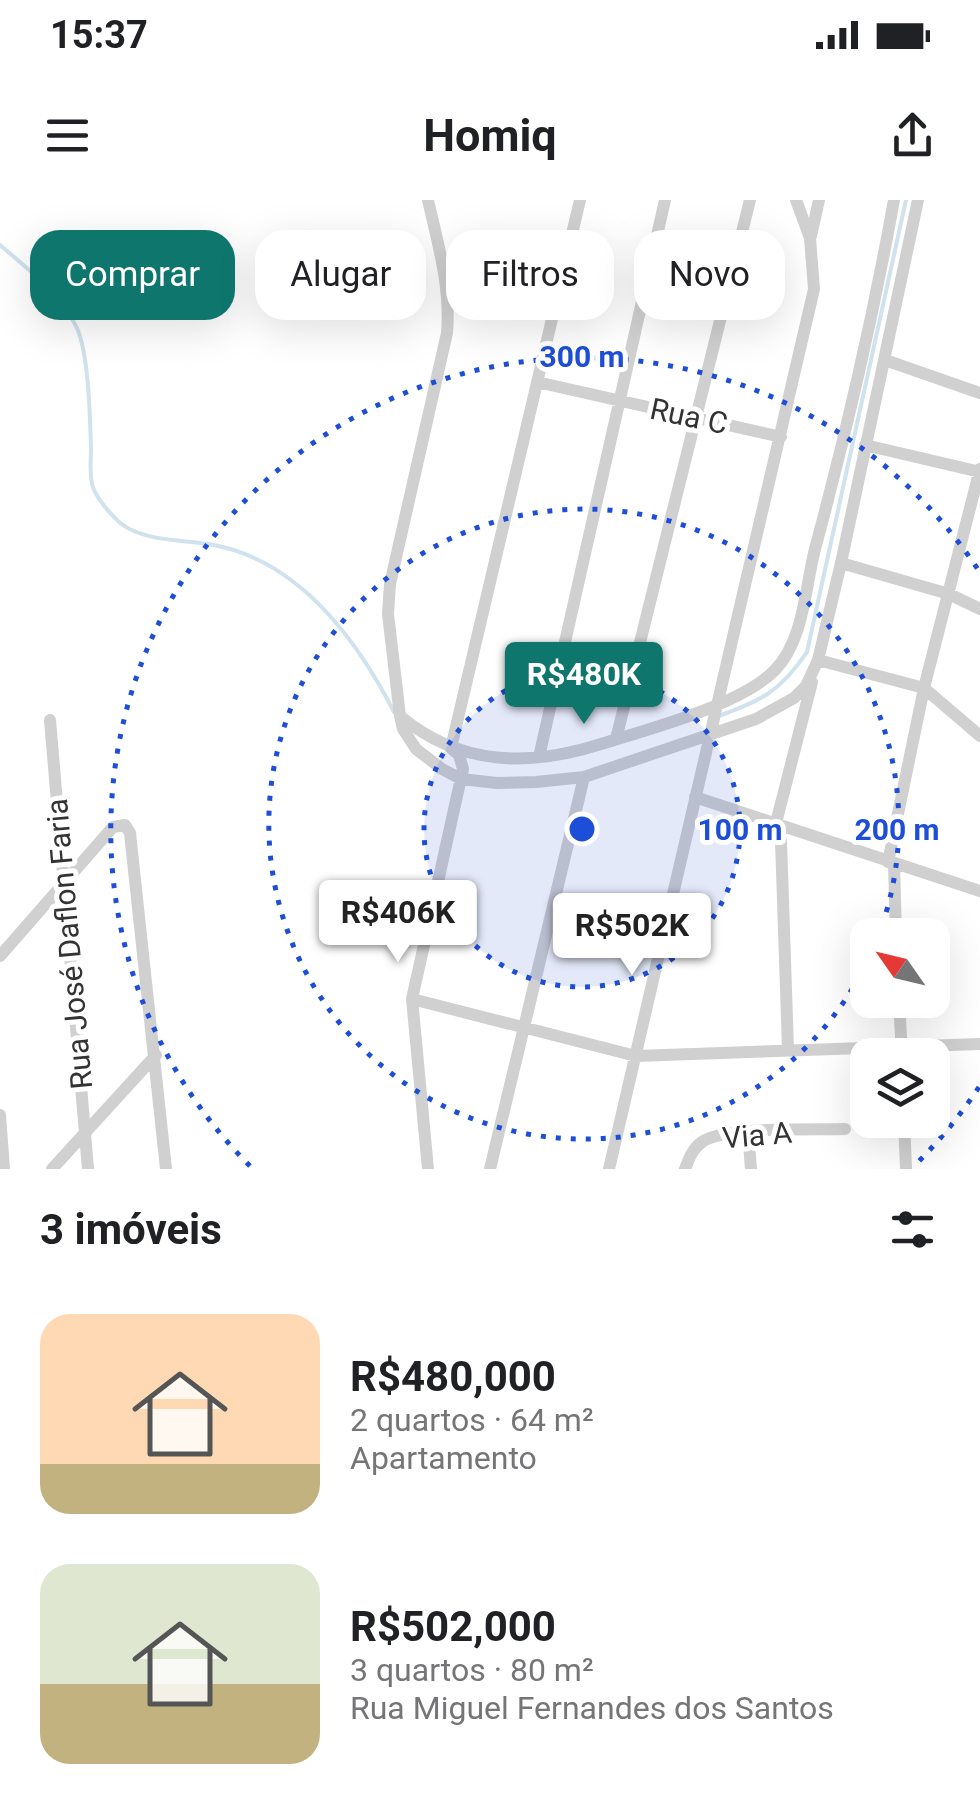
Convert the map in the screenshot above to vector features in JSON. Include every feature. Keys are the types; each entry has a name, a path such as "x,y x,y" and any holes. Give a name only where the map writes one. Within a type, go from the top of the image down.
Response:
{"street":[{"path":"428,200 448,292 447,333 390,584 388,614 400,716 416,749 461,779 497,783 584,776 756,719 794,698 806,686 818,660"},
{"path":"451,748 580,200"},
{"path":"538,757 665,200"},
{"path":"616,739 750,200"},
{"path":"608,1169 814,289 810,238 796,200"},
{"path":"810,238 819,200"},
{"path":"400,716 430,739 451,748 486,758 538,757 583,750 715,705 762,681 776,669 795,640 841,456 894,200"},
{"path":"788,1049 781,841 776,823 841,564 918,200"},
{"path":"885,360 980,393"},
{"name":"Rua C","path":"537,382 781,436"},
{"path":"865,445 980,471 924,688 890,863 895,918"},
{"path":"841,564 949,594 980,609"},
{"path":"818,660 924,688 980,736"},
{"name":"Rua José Daflon Faria","path":"50,720 88,1169"},
{"path":"428,1169 412,999 461,779 461,761 451,748"},
{"path":"490,1169 584,776"},
{"path":"695,797 980,891"},
{"path":"0,956 112,827 122,824 130,833 166,1169"},
{"path":"412,999 636,1056 850,1050"},
{"path":"950,1046 980,1044"},
{"path":"52,1169 156,1056"},
{"path":"0,1115 4,1169"},
{"name":"Via A","path":"685,1169 701,1142 748,1132 845,1130"},
{"path":"748,1132 751,1169"},
{"path":"905,1138 906,1169"}],"waterway":[{"path":"716,717 768,694 788,677 807,652 906,200"},
{"path":"0,245 53,293 77,328 88,387 91,478 106,508 134,531 241,552 297,584 342,630 394,712"}]}
